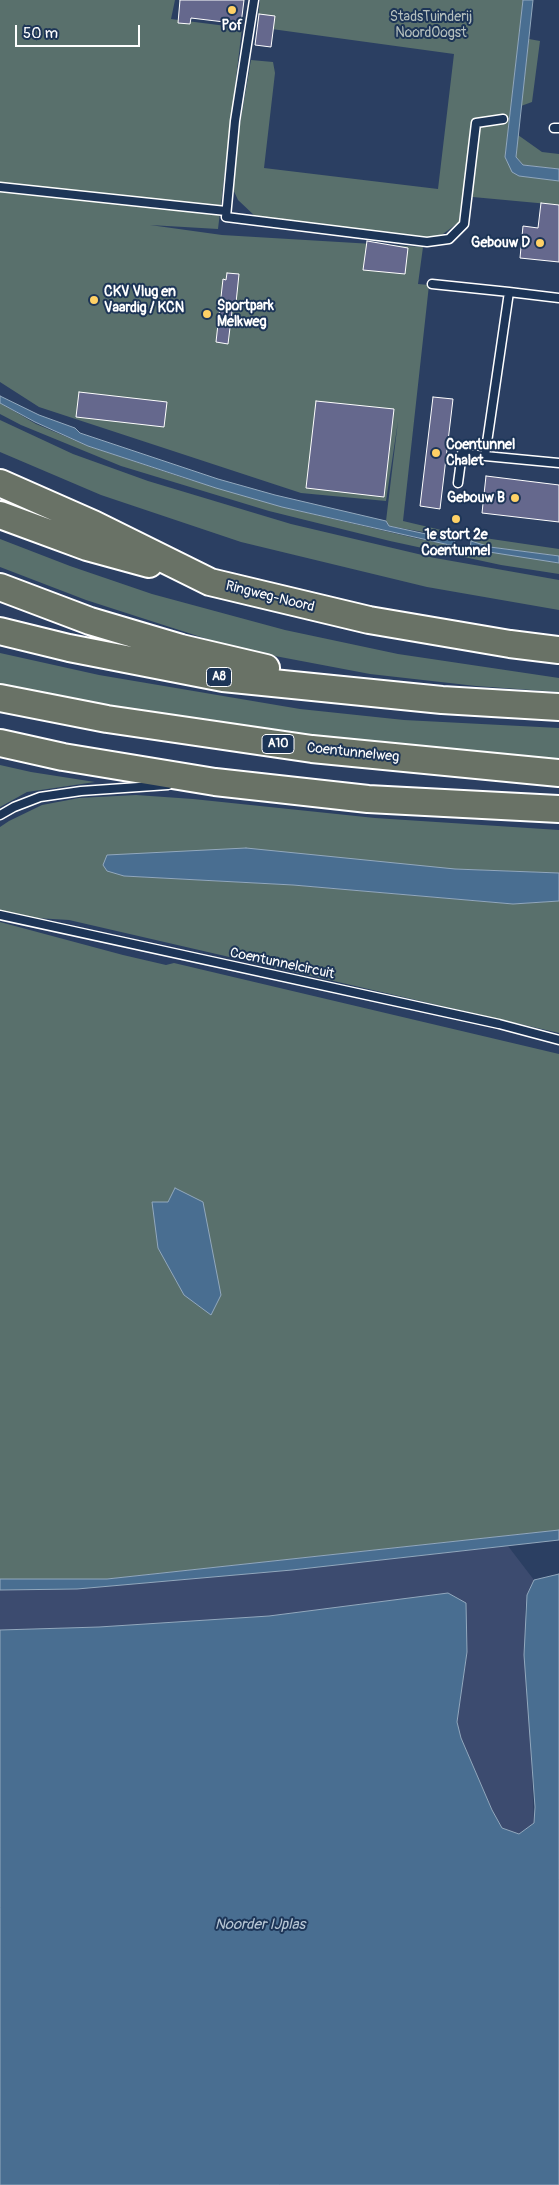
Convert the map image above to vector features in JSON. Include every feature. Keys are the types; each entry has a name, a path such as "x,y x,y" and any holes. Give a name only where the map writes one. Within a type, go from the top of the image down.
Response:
{"highway":[{"name":"Ringweg-Noord","path":"0,483 93,524 210,582 370,620 510,644 559,650"},
{"path":"0,515 87,547 210,582"},
{"path":"0,587 90,621 181,648 266,668 442,700 559,707"},
{"name":"A8","path":"0,631 69,648 222,678 442,700"},
{"name":"Coentunnelweg","path":"0,698 116,721 312,749 559,773"},
{"path":"0,743 63,757 215,782 368,799 559,809"}],"lane":[{"path":"254,0 235,121 226,217 427,242 450,239 464,224 476,123 503,119"},
{"path":"0,187 226,211"},
{"path":"432,284 559,298"},
{"path":"486,456 508,292"},
{"path":"458,483 462,453 559,463"},
{"path":"0,815 14,807 40,797 215,782"},
{"name":"Coentunnelcircuit","path":"0,915 499,1024 559,1040"}],"shaded area":[{"path":"508,1546 534,1580 527,1595 525,1610 534,1823 519,1834 502,1828 492,1810 461,1738 457,1722 467,1652 448,1593 269,1616 99,1627 0,1630 0,1590 77,1589 292,1570"}],"green space":[{"name":"Sportpark Melkweg","path":"0,0 175,0 171,19 242,28 218,229 150,225 222,235 423,247 418,284 429,285 403,521 441,530 440,535 389,526 386,521 398,421 386,501 301,493 39,407 0,382"},
{"name":"StadsTuinderij NoordOogst","path":"260,0 523,0 505,157 519,176 559,181 559,205 462,196 459,222 443,234 431,238 256,217 238,200 231,185 251,60 273,62 275,73 264,168 438,189 454,54 257,27"},
{"path":"529,39 540,41 532,102 521,106"},
{"path":"518,135 542,152 559,154 559,169 523,165 516,157"},
{"path":"0,403 36,424 88,446 184,478 282,507 419,539 559,563 559,574 501,565 390,541 269,511 121,466 21,425 0,414"},
{"path":"0,420 73,454 148,481 291,524 435,558 559,580 559,610 427,587 241,542 101,495 0,452"},
{"path":"471,536 559,549 559,556 490,547 471,541"},
{"path":"0,539 70,566 152,594 285,630 398,654 559,678 559,692 476,686 370,674 238,649 86,600 0,567"},
{"path":"0,653 99,675 300,709 404,720 559,728 559,760 441,752 178,719 0,686"},
{"path":"0,765 95,782 27,792 0,807"},
{"path":"136,795 375,818 559,830 559,873 455,869 124,876 293,885 513,904 559,901 559,1033 69,920 19,917 0,911 0,827 42,805 79,798"},
{"path":"0,922 123,955 166,965 174,963 559,1054 559,1530 107,1579 0,1579"}],"water":[{"path":"523,0 533,0 516,157 523,165 559,169 559,181 519,176 512,172 505,157"},
{"path":"0,396 39,415 75,428 80,433 218,479 275,495 386,521 389,526 426,534 440,535 441,530 456,533 454,546 282,507 216,488 88,446 35,422 0,403"},
{"path":"471,541 490,547 559,556 559,563 470,549"},
{"path":"246,848 455,869 559,873 559,901 513,904 293,885 124,876 107,871 103,865 107,855"},
{"path":"175,1188 203,1202 221,1295 211,1315 184,1295 158,1248 152,1202 168,1202"},
{"path":"559,1530 559,1540 292,1570 77,1589 0,1590 0,1579 107,1579"},
{"name":"Noorder IJplas","path":"559,1574 559,2185 0,2185 0,1630 99,1627 269,1616 448,1593 466,1603 467,1652 457,1722 461,1738 492,1810 502,1828 519,1834 534,1823 535,1807 524,1655 527,1595 534,1580"}],"building":[{"path":"180,0 244,0 241,24 191,18 190,24 178,23"},
{"path":"259,14 275,16 271,47 255,45"},
{"name":"Gebouw D","path":"541,203 559,205 559,262 520,258 523,226 538,228"},
{"path":"367,241 408,248 405,274 363,270"},
{"path":"227,273 239,274 236,303 233,303 228,344 216,342 223,279 226,280"},
{"path":"79,392 167,402 164,427 76,417"},
{"name":"Coentunnel Chalet","path":"433,397 453,399 440,509 420,506"},
{"path":"316,401 394,409 384,497 306,488"},
{"name":"Gebouw B","path":"486,476 559,485 559,522 482,513"}],"place":[{"name":"Pof","path":"232,10"},
{"name":"Gebouw D","path":"540,243"},
{"name":"CKV Vlug en Vaardig / KCN","path":"94,300"},
{"name":"Sportpark Melkweg","path":"207,314"},
{"name":"Coentunnel Chalet","path":"436,453"},
{"name":"Gebouw B","path":"515,498"},
{"name":"1e stort 2e Coentunnel","path":"456,519"}]}
